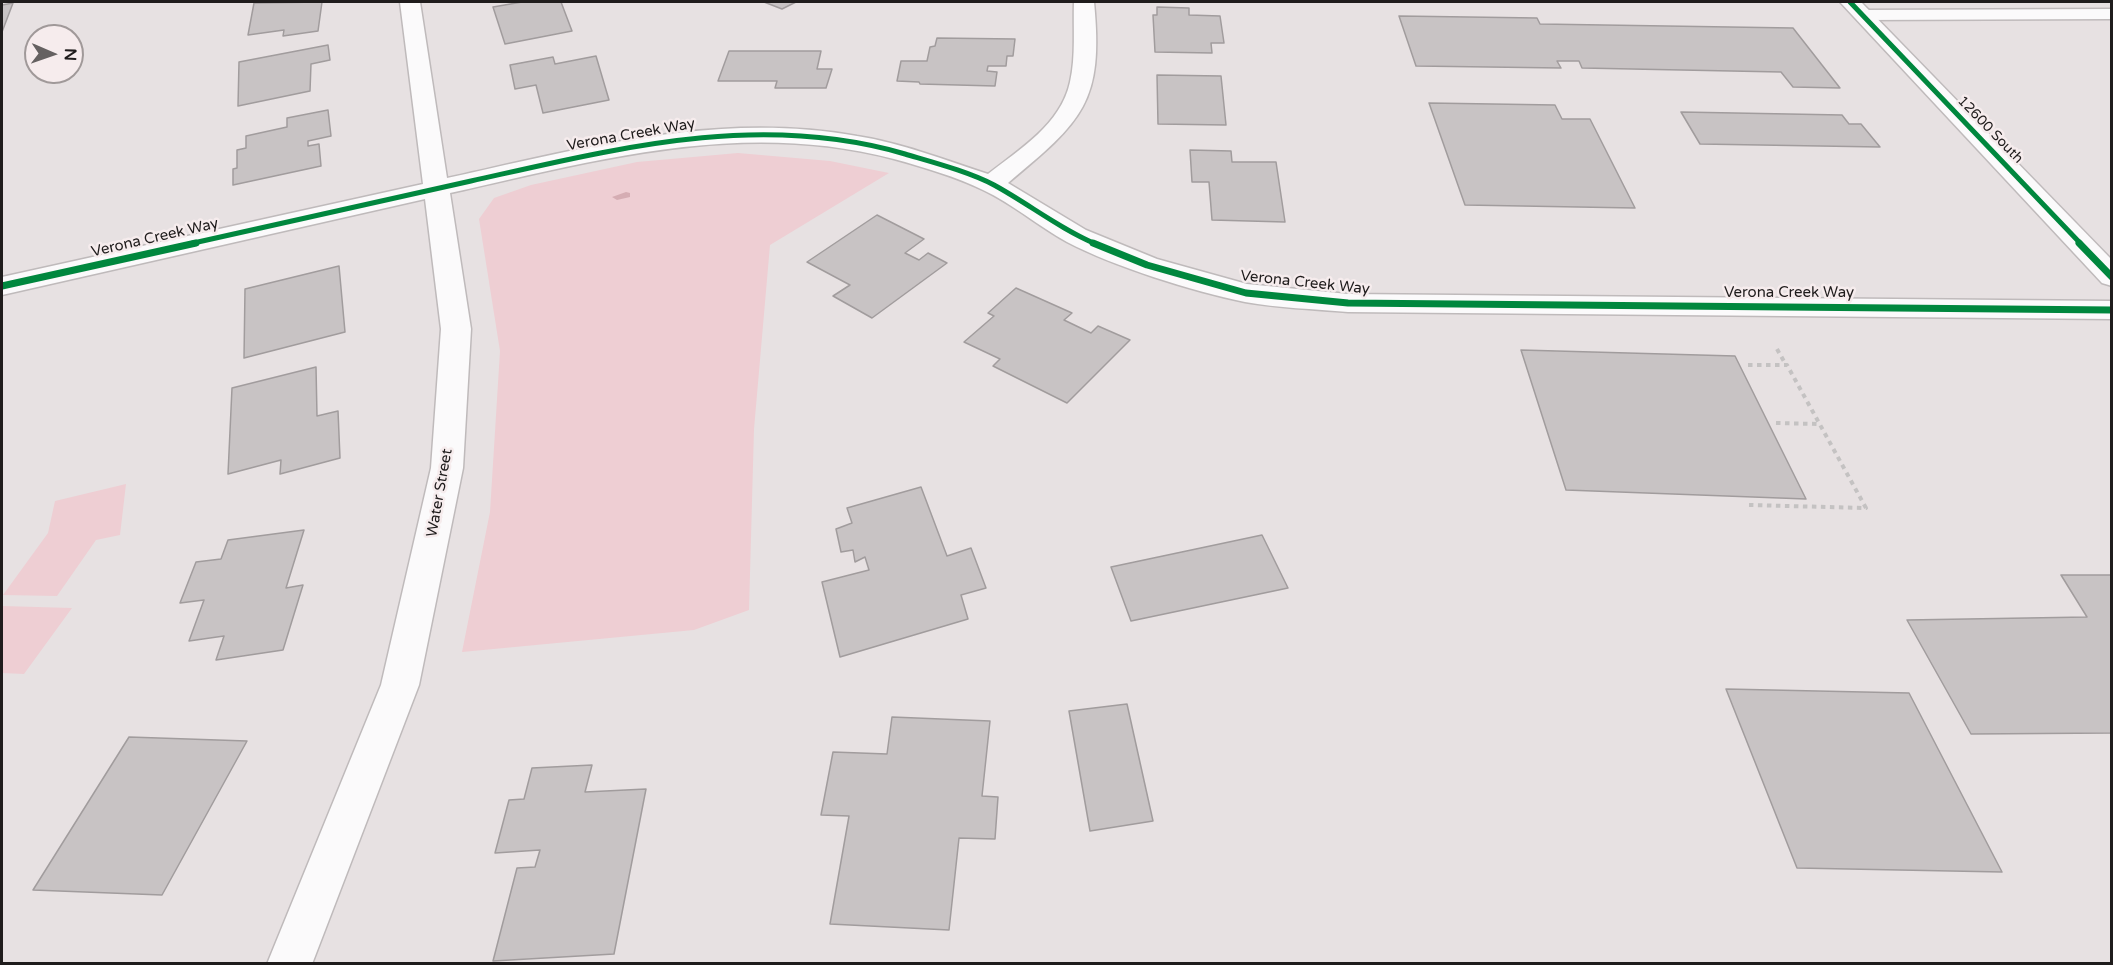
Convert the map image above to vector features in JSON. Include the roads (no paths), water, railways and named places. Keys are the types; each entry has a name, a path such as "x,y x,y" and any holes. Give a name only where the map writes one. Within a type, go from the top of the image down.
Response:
{"street":[{"name":"Water Street","path":"289,963 400,685 447,468 456,329 410,2"},
{"path":"992,184 1054,129 1074,106 1082,81 1084,2"},
{"name":"12600 South","path":"1856,8 2112,277"},
{"name":"Verona Creek Way","path":"2,286 600,152 689,137 777,134 857,143 904,154 992,184 1077,236 1117,253 1147,265 1246,293 1348,303 2112,310"}],"lane":[{"path":"1856,8 2112,14"}],"waterway":[{"path":"617,197 626,195"}]}
